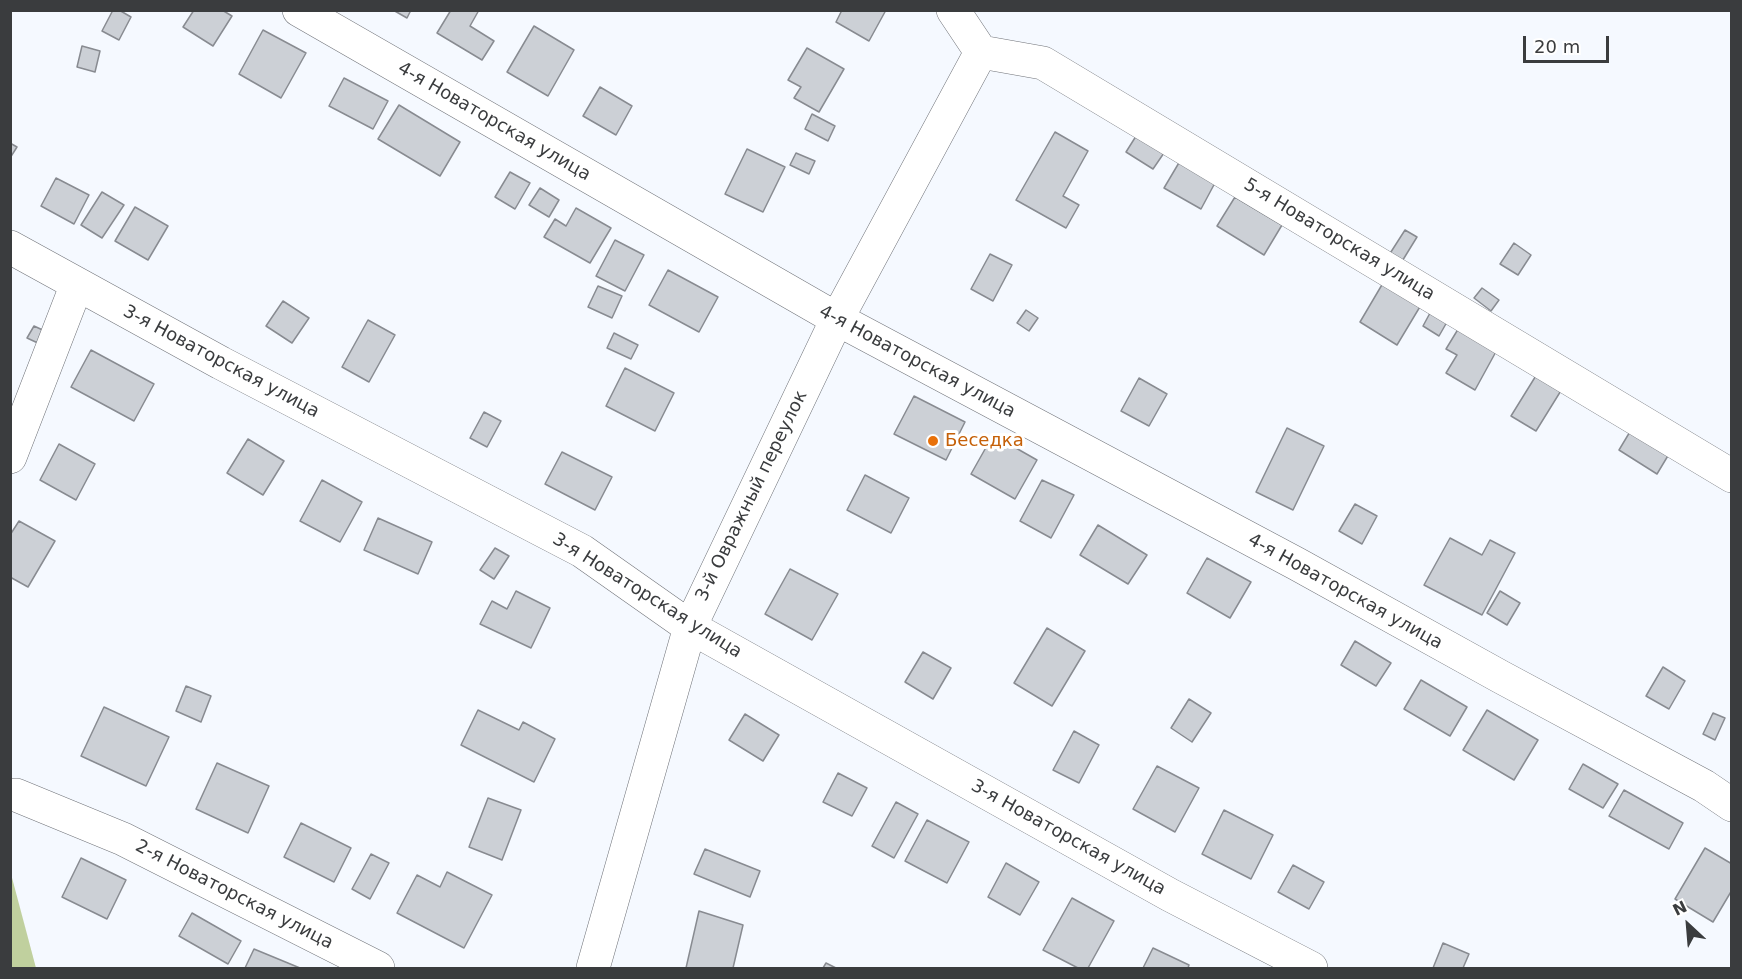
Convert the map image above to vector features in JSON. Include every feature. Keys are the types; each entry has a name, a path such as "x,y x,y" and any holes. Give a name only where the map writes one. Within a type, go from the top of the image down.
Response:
{"street":[{"name":"4-я Новаторская улица","path":"299,10 837,319 1286,558 1511,683 1704,786 1731,805"},
{"path":"953,10 981,52"},
{"name":"3-й Овражный переулок","path":"593,969 690,627 837,319 981,52"},
{"name":"5-я Новаторская улица","path":"981,52 1043,63 1731,476"},
{"name":"3-я Новаторская улица","path":"10,247 220,363 582,551 690,627 1160,889 1311,969"},
{"path":"10,457 77,284"},
{"name":"2-я Новаторская улица","path":"16,795 123,839 378,969"}],"green space":[{"path":"11,874 36,968 11,968"}],"building":[{"path":"113,10 119,10 131,17 119,40 102,31"},
{"path":"194,10 222,10 232,16 213,46 183,27"},
{"path":"393,10 411,10 407,18"},
{"path":"451,10 479,10 470,26 494,41 482,60 437,33"},
{"path":"842,10 886,10 869,41 836,22"},
{"path":"534,26 574,50 548,96 507,72"},
{"path":"263,30 306,53 281,98 239,74"},
{"path":"82,46 100,51 95,72 77,67"},
{"path":"807,48 844,69 819,112 794,98 801,87 788,80"},
{"path":"344,78 388,101 373,129 329,106"},
{"path":"600,87 632,106 616,135 583,116"},
{"path":"399,105 460,142 440,176 378,139"},
{"path":"812,114 835,126 828,141 805,129"},
{"path":"1055,132 1088,151 1063,196 1079,205 1066,228 1016,200"},
{"path":"1138,133 1166,150 1153,169 1126,152"},
{"path":"10,143 17,147 10,158"},
{"path":"747,149 785,167 763,212 725,194"},
{"path":"796,153 815,161 809,174 790,165"},
{"path":"1180,161 1216,181 1201,209 1164,188"},
{"path":"510,172 530,183 515,209 495,197"},
{"path":"56,178 89,195 74,224 41,206"},
{"path":"540,188 559,200 549,217 529,205"},
{"path":"102,192 124,205 102,238 81,225"},
{"path":"1235,197 1282,225 1264,255 1217,226"},
{"path":"135,207 168,226 148,260 115,241"},
{"path":"576,208 611,228 590,263 544,237 555,219 566,226"},
{"path":"1405,230 1417,237 1401,263 1389,255"},
{"path":"615,240 644,255 625,291 596,276"},
{"path":"1514,243 1531,255 1518,275 1500,264"},
{"path":"990,254 1012,265 993,301 971,289"},
{"path":"668,270 718,297 699,332 649,305"},
{"path":"1383,283 1421,305 1397,345 1360,322"},
{"path":"598,286 622,296 612,318 588,307"},
{"path":"1482,288 1499,300 1491,311 1474,298"},
{"path":"283,301 309,318 292,343 266,326"},
{"path":"1026,310 1038,318 1029,331 1017,323"},
{"path":"1430,313 1447,322 1439,336 1423,326"},
{"path":"368,320 395,335 369,382 342,367"},
{"path":"34,326 47,332 40,344 27,338"},
{"path":"1460,326 1498,348 1475,390 1446,373 1457,355 1446,349"},
{"path":"614,333 638,345 631,359 607,348"},
{"path":"91,350 154,384 134,421 71,387"},
{"path":"625,368 674,393 655,431 606,406"},
{"path":"1537,374 1562,389 1536,431 1511,416"},
{"path":"1139,378 1167,394 1149,426 1121,411"},
{"path":"914,396 965,422 946,460 894,434"},
{"path":"484,412 501,421 487,447 470,438"},
{"path":"1287,428 1324,446 1293,510 1256,492"},
{"path":"1631,430 1669,454 1657,474 1619,450"},
{"path":"993,435 1037,460 1015,499 971,474"},
{"path":"248,439 284,461 263,495 227,473"},
{"path":"59,444 95,464 76,500 40,480"},
{"path":"562,452 612,477 595,510 545,484"},
{"path":"865,475 909,498 891,533 847,510"},
{"path":"322,480 362,502 340,542 300,521"},
{"path":"1042,480 1074,495 1051,538 1020,521"},
{"path":"1355,504 1377,516 1362,544 1339,531"},
{"path":"378,518 432,542 418,574 364,550"},
{"path":"19,521 55,541 28,587 10,577 10,535"},
{"path":"1098,525 1147,555 1128,584 1080,555"},
{"path":"1450,538 1482,555 1490,540 1515,553 1482,615 1424,585"},
{"path":"495,548 509,556 494,579 480,570"},
{"path":"1207,558 1251,582 1230,618 1187,593"},
{"path":"790,569 838,594 812,640 765,614"},
{"path":"516,591 550,608 531,648 480,624 492,601 507,609"},
{"path":"1500,591 1520,603 1507,625 1487,613"},
{"path":"1047,628 1085,651 1052,706 1014,683"},
{"path":"1355,641 1391,663 1376,686 1341,665"},
{"path":"923,652 951,668 933,699 905,682"},
{"path":"1663,667 1685,681 1669,709 1646,696"},
{"path":"1421,680 1467,707 1450,736 1404,709"},
{"path":"186,686 211,696 201,722 176,711"},
{"path":"1189,699 1211,713 1192,742 1171,728"},
{"path":"104,707 169,737 146,786 81,756"},
{"path":"478,710 519,730 523,722 555,739 534,782 461,745"},
{"path":"1487,710 1538,740 1514,780 1463,750"},
{"path":"1713,713 1725,718 1715,740 1703,734"},
{"path":"745,714 779,735 763,761 729,740"},
{"path":"1074,731 1099,745 1079,783 1053,770"},
{"path":"217,763 269,786 248,833 196,809"},
{"path":"1583,764 1618,784 1603,808 1569,789"},
{"path":"1157,766 1199,788 1175,832 1133,809"},
{"path":"838,773 867,788 852,816 823,802"},
{"path":"1624,790 1683,823 1669,849 1609,816"},
{"path":"488,798 521,810 502,860 469,847"},
{"path":"896,802 918,814 894,858 872,846"},
{"path":"1224,810 1273,835 1251,879 1202,854"},
{"path":"927,820 969,842 947,883 905,861"},
{"path":"301,823 351,848 334,882 284,857"},
{"path":"1705,848 1732,864 1732,890 1713,922 1675,899"},
{"path":"705,849 760,871 750,897 694,874"},
{"path":"371,854 389,863 370,899 352,889"},
{"path":"81,858 126,880 107,919 62,897"},
{"path":"1006,863 1039,882 1020,915 988,897"},
{"path":"1293,865 1324,882 1309,909 1278,892"},
{"path":"447,872 492,895 464,948 397,913 417,875 440,887"},
{"path":"1072,898 1114,921 1088,968 1078,968 1043,950"},
{"path":"699,911 743,925 733,968 686,968"},
{"path":"192,913 241,941 228,964 179,936"},
{"path":"1443,943 1469,954 1463,968 1433,968"},
{"path":"1153,948 1189,965 1188,968 1143,968"},
{"path":"254,949 300,968 245,968"},
{"path":"826,963 836,968 823,968"}],"place":[{"name":"Беседка","path":"933,441"}]}
